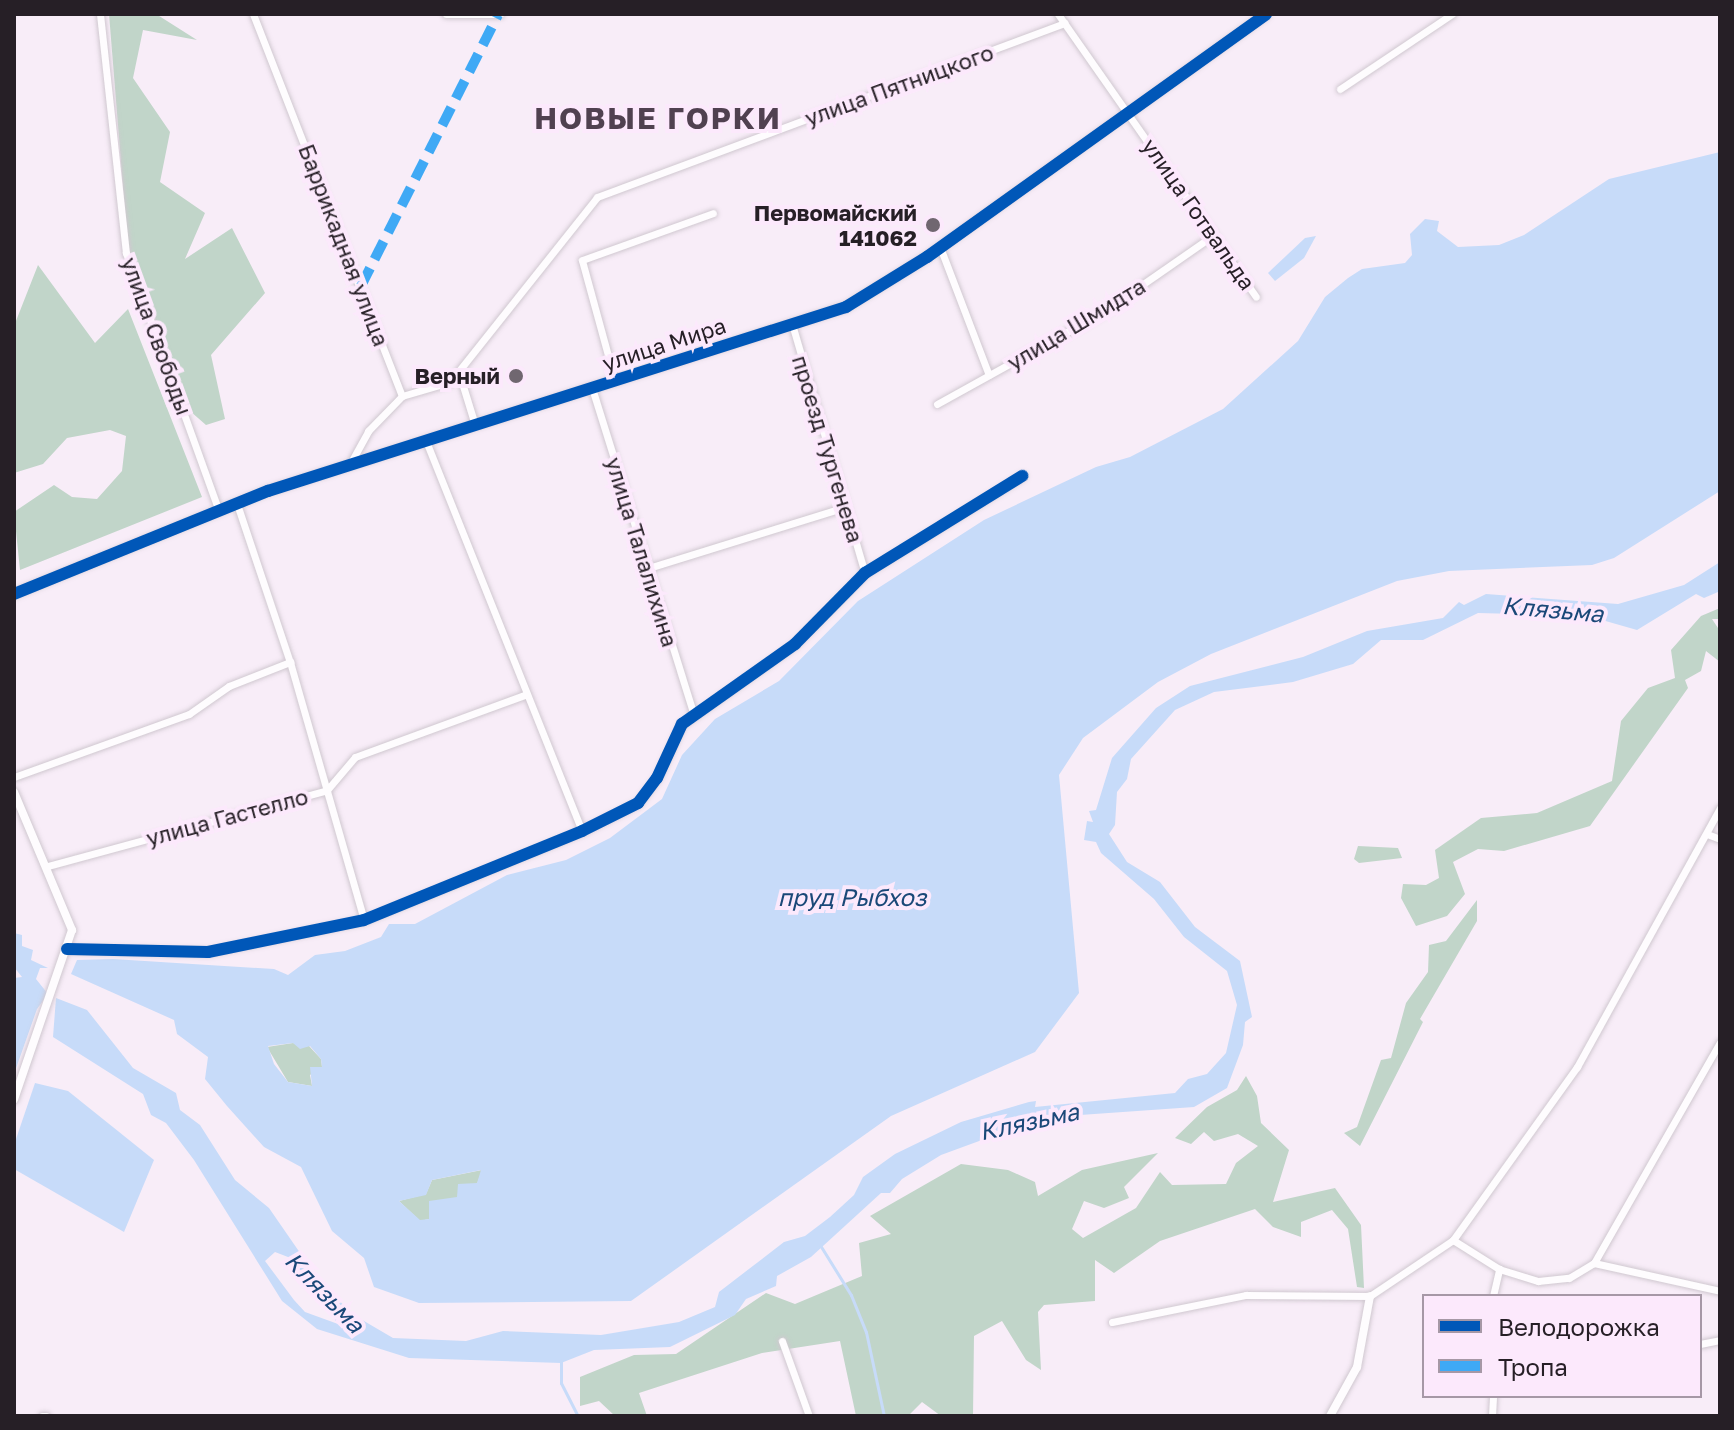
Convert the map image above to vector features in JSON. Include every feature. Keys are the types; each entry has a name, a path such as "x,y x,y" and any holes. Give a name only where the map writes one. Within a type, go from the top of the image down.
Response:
{"street":[{"name":"улица Свободы","path":"100,14 126,253 219,511"},
{"name":"Баррикадная улица","path":"253,14 402,396"},
{"path":"446,14 500,14"},
{"name":"улица Готвальда","path":"1058,14 1130,113 1211,237 1256,297"},
{"name":"улица Мира","path":"14,594 237,504 350,464 846,307 940,247 1266,14"},
{"path":"1340,89 1452,14"},
{"name":"улица Пятницкого","path":"402,396 450,382 597,197 1065,23"},
{"path":"615,381 582,260 713,213"},
{"name":"улица Шмидта","path":"937,404 1103,312 1211,237"},
{"path":"940,247 989,375"},
{"name":"проезд Тургенева","path":"792,324 865,573"},
{"path":"459,371 458,384 475,425"},
{"name":"улица Талалихина","path":"592,388 645,569 694,715"},
{"path":"350,464 368,431 402,396"},
{"path":"426,441 582,831"},
{"path":"67,949 208,952 364,920 582,831 638,803 657,778 682,724 795,644 865,573 1022,476"},
{"path":"237,504 290,662 364,920"},
{"path":"645,569 845,507"},
{"path":"14,777 189,714 229,686 290,662"},
{"name":"улица Гастелло","path":"48,866 327,790 355,757 527,694"},
{"path":"14,792 48,866 72,930 14,1099"},
{"path":"1112,1322 1246,1295 1370,1296 1453,1240 1577,1067 1720,808"},
{"path":"1707,834 1720,839"},
{"path":"1453,1240 1499,1269 1538,1281 1569,1278 1594,1263 1720,1042"},
{"path":"1594,1263 1720,1291"},
{"path":"1493,1294 1499,1269"},
{"path":"1330,1416 1357,1367 1370,1296"},
{"path":"782,1341 809,1416"}],"green space":[{"path":"109,14 156,14 197,40 143,30 133,78 170,132 160,182 205,213 185,259 232,228 265,293 211,355 225,419 206,425 190,411 128,249"},
{"path":"38,265 95,343 128,309 202,497 20,570 14,512 54,485 72,497 97,499 122,471 126,436 110,430 67,438 43,464 14,473 14,326"},
{"path":"1720,608 1720,619 1712,619 1720,631 1720,662 1706,651 1701,671 1685,680 1688,688 1590,826 1504,851 1478,849 1453,862 1465,894 1447,916 1416,926 1401,898 1403,884 1426,885 1439,878 1435,850 1481,818 1537,813 1612,781 1621,721 1648,688 1675,678 1671,650 1701,616"},
{"path":"1358,846 1398,848 1402,858 1359,863 1354,859"},
{"path":"1477,900 1477,921 1420,1019 1423,1022 1360,1146 1344,1133 1357,1127 1381,1060 1391,1058 1406,1003 1428,972 1429,945 1446,941"},
{"path":"293,1043 309,1046 321,1059 322,1067 310,1075 312,1086 288,1082 267,1047"},
{"path":"1246,1076 1257,1096 1261,1123 1289,1150 1273,1202 1335,1188 1361,1225 1364,1288 1357,1287 1348,1229 1332,1210 1301,1222 1301,1237 1273,1227 1255,1209 1160,1241 1114,1273 1095,1260 1095,1301 1044,1305 1038,1312 1041,1370 1026,1360 1002,1321 974,1336 973,1416 941,1416 922,1402 908,1416 856,1416 840,1341 762,1353 639,1393 647,1416 615,1416 599,1401 580,1406 580,1377 634,1355 676,1354 766,1293 795,1304 862,1276 859,1243 891,1234 870,1216 961,1164 1008,1170 1035,1182 1038,1196 1082,1170 1158,1153 1124,1187 1129,1198 1104,1208 1084,1201 1072,1229 1083,1238 1136,1208 1160,1172 1172,1185 1226,1184 1236,1163 1258,1146 1238,1134 1214,1141 1204,1132 1191,1144 1175,1138 1207,1107 1237,1090"},
{"path":"482,1170 477,1184 429,1219 420,1221 399,1201 426,1194 432,1180"}],"water":[{"name":"пруд Рыбхоз","path":"1720,152 1720,491 1614,558 1592,565 1449,571 1397,581 1211,654 1158,682 1083,738 1059,775 1079,993 1035,1052 891,1116 631,1301 419,1303 374,1287 364,1258 332,1231 301,1167 264,1147 227,1106 205,1079 208,1057 177,1034 174,1020 71,974 77,960 113,959 274,969 288,975 315,955 345,951 381,937 389,924 415,924 507,875 566,860 610,838 662,799 682,755 715,719 779,681 858,601 984,520 1096,467 1130,457 1223,409 1298,341 1325,297 1348,278 1362,269 1405,263 1412,255 1410,234 1425,219 1439,221 1437,231 1458,247 1499,245 1524,235 1609,179","holes":["293,1043 300,1049 310,1046 321,1059 322,1067 310,1067 312,1086 288,1082 274,1064 268,1046","481,1170 477,1183 458,1184 457,1197 429,1201 429,1219 420,1220 399,1201 426,1195 432,1180"]},
{"path":"1316,236 1304,258 1275,281 1268,273 1305,238"},
{"name":"Клязьма","path":"1720,562 1718,592 1704,598 1696,594 1637,630 1588,616 1478,613 1423,640 1381,640 1353,664 1293,682 1214,692 1175,710 1131,759 1127,779 1117,792 1115,825 1109,834 1127,862 1160,882 1195,927 1240,961 1252,1017 1245,1022 1243,1045 1227,1088 1194,1107 1080,1115 1030,1132 1001,1133 941,1155 902,1179 890,1193 881,1193 811,1257 777,1276 776,1286 746,1299 735,1315 670,1347 594,1350 561,1363 409,1358 317,1329 282,1301 194,1160 166,1123 151,1115 143,1094 53,1037 56,998 87,1010 133,1068 176,1093 180,1110 200,1125 235,1180 269,1208 316,1276 352,1314 393,1338 466,1341 503,1331 601,1335 679,1322 715,1307 719,1292 784,1242 805,1236 830,1217 854,1195 863,1177 895,1154 961,1122 1029,1102 1036,1101 1035,1107 1175,1093 1188,1079 1207,1074 1226,1053 1237,1005 1227,971 1184,937 1154,899 1101,853 1096,842 1084,840 1087,821 1093,822 1089,811 1096,810 1112,758 1156,708 1190,686 1303,657 1367,631 1443,618 1459,602 1464,605 1486,594 1618,604 1684,585","holes":["275,1252 288,1257 338,1324 305,1312 265,1261"]},
{"path":"14,933 22,935 22,946 33,950 31,960 48,968 40,968 36,979 48,994 37,1009 14,1074 14,978 22,977 14,967"},
{"path":"35,1083 68,1091 154,1160 124,1232 14,1169 14,1145"}],"waterway":[{"path":"820,1245 851,1295 866,1332 884,1416"},
{"path":"561,1360 561,1383 578,1416"}],"marked path":[{"path":"361,286 498,15"}],"cycle path":[{"path":"14,594 268,491 846,307 927,257 1266,14"},
{"path":"67,949 208,952 364,920 582,831 638,803 657,778 682,724 795,644 865,573 1022,476"}],"place":[{"name":"Первомайский 141062","path":"933,225"},
{"name":"Верный","path":"516,376"}],"district":[{"name":"НОВЫЕ ГОРКИ","path":"658,118"}]}
